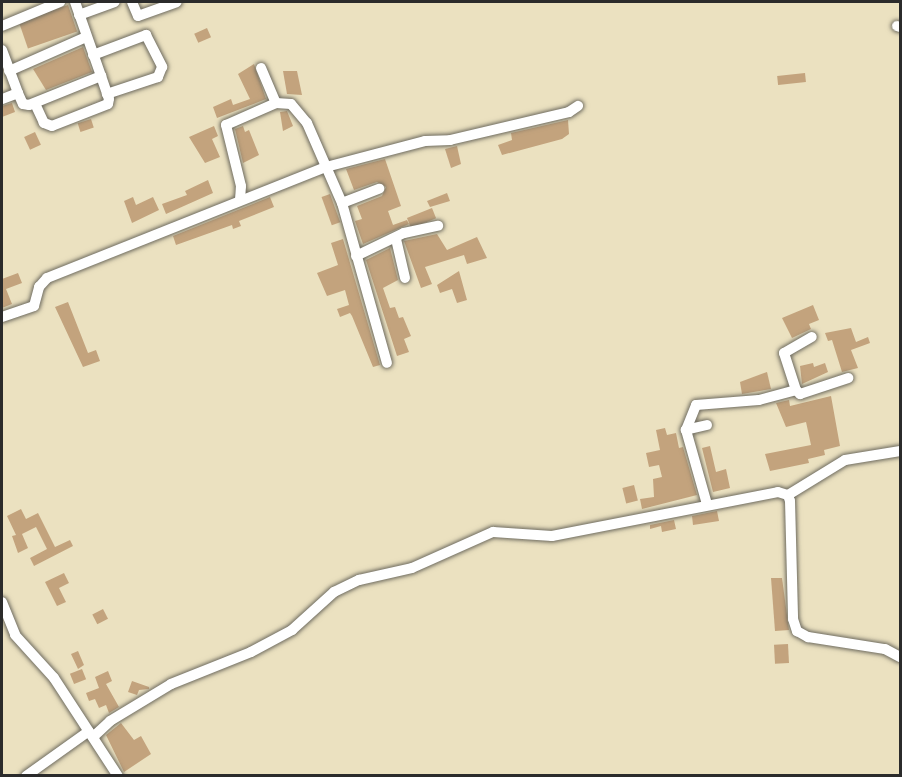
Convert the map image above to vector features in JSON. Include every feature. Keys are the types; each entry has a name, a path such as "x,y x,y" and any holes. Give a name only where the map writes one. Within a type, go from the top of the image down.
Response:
{"street":[{"path":"2,26 60,2"},
{"path":"35,104 44,123 52,126 108,104 108,94 75,2"},
{"path":"79,15 115,2"},
{"path":"108,94 162,73 132,2"},
{"path":"138,16 177,2"},
{"path":"93,56 146,36"},
{"path":"9,71 86,37"},
{"path":"2,52 18,93 26,105 35,104 101,76"},
{"path":"261,68 276,103"},
{"path":"2,99 18,93"},
{"path":"240,200 241,186 226,124 276,103 291,104 301,113 342,203 387,363"},
{"path":"2,317 34,306 39,286 47,278 326,167 404,145 450,140 569,112 578,106"},
{"path":"342,203 379,189"},
{"path":"357,256 412,231 438,226"},
{"path":"396,239 405,278"},
{"path":"812,337 784,354 796,390 800,394 848,378"},
{"path":"707,504 687,430 696,405 759,400 796,390"},
{"path":"687,430 707,425"},
{"path":"26,776 171,684 292,630 334,592 359,580 412,567 493,532 552,536 707,504 778,492 788,495 845,460 900,451"},
{"path":"788,495 793,619 797,631 808,637 885,649 900,657"},
{"path":"2,602 15,635 54,678 118,776"}],"building":[{"path":"68,5 77,31 28,48 19,22"},
{"path":"207,28 211,37 198,43 194,34"},
{"path":"83,47 92,72 46,90 33,69"},
{"path":"254,64 266,99 217,118 213,107 231,99 233,105 250,99 238,74"},
{"path":"283,71 297,71 302,95 287,94"},
{"path":"805,73 806,82 778,85 777,76"},
{"path":"12,103 15,112 2,117 2,106"},
{"path":"287,111 293,126 283,131 280,112"},
{"path":"91,119 94,128 80,132 78,123"},
{"path":"568,120 569,134 562,139 502,155 498,145 512,140 511,133"},
{"path":"214,126 218,136 212,139 220,157 205,163 189,137"},
{"path":"243,126 245,132 249,130 259,155 243,163 235,129"},
{"path":"35,132 41,145 30,150 24,137"},
{"path":"457,146 461,164 451,168 445,149"},
{"path":"385,159 401,206 388,211 393,225 407,220 409,224 363,244 355,221 362,219 357,206 382,196 386,187 377,182 354,190 346,169"},
{"path":"208,180 213,193 166,214 162,204 187,195 185,191"},
{"path":"447,193 450,201 430,207 427,201"},
{"path":"330,194 340,222 332,225 322,197"},
{"path":"133,197 136,205 153,197 159,210 132,223 124,201"},
{"path":"270,197 274,207 239,221 241,226 233,229 232,225 176,245 173,236"},
{"path":"432,208 436,218 411,228 407,218"},
{"path":"437,234 447,250 477,237 487,258 467,264 464,255 425,267 432,284 421,288 404,241"},
{"path":"343,239 380,365 373,367 352,316 350,313 340,317 337,309 349,305 345,290 327,296 317,273 338,265 331,243"},
{"path":"390,248 398,280 383,288 390,308 395,307 399,318 403,317 411,336 404,339 409,352 397,356 366,260"},
{"path":"459,271 467,300 457,303 452,289 440,293 437,285"},
{"path":"18,273 22,283 6,289 12,304 2,308 2,279"},
{"path":"68,302 88,353 96,350 100,361 83,367 55,307"},
{"path":"813,305 819,320 809,324 811,329 792,338 782,318"},
{"path":"851,328 856,342 868,337 870,343 851,350 858,368 842,372 832,340 828,341 825,333"},
{"path":"813,363 814,367 825,363 828,372 802,384 800,366"},
{"path":"767,372 771,389 742,394 740,382"},
{"path":"831,396 840,446 824,450 825,455 808,459 809,463 770,471 765,454 811,445 806,422 786,427 776,403 789,400 790,406"},
{"path":"665,428 667,435 676,433 679,448 683,447 697,495 642,509 640,499 654,497 653,479 662,477 659,465 649,467 646,453 660,450 656,430"},
{"path":"710,446 716,472 726,469 730,488 713,492 702,448"},
{"path":"634,485 638,501 626,503 622,488"},
{"path":"21,509 26,519 38,513 55,547 70,540 73,546 34,566 30,558 47,549 36,527 22,534 28,548 18,553 12,536 16,535 7,516"},
{"path":"717,511 719,521 693,525 692,516"},
{"path":"674,520 676,529 662,532 661,526 650,529 650,525"},
{"path":"64,573 69,583 59,588 66,602 57,606 45,582"},
{"path":"771,578 782,578 789,630 775,631"},
{"path":"103,609 108,619 97,624 92,614"},
{"path":"788,644 789,663 775,664 774,645"},
{"path":"78,651 84,665 78,669 71,654"},
{"path":"82,669 86,679 74,684 70,674"},
{"path":"108,671 112,681 106,684 119,707 109,713 106,705 99,708 95,699 89,701 86,693 99,688 95,677"},
{"path":"132,681 149,687 149,689 139,690 137,695 128,692"},
{"path":"121,723 134,740 141,736 151,754 124,772 106,735"}]}
